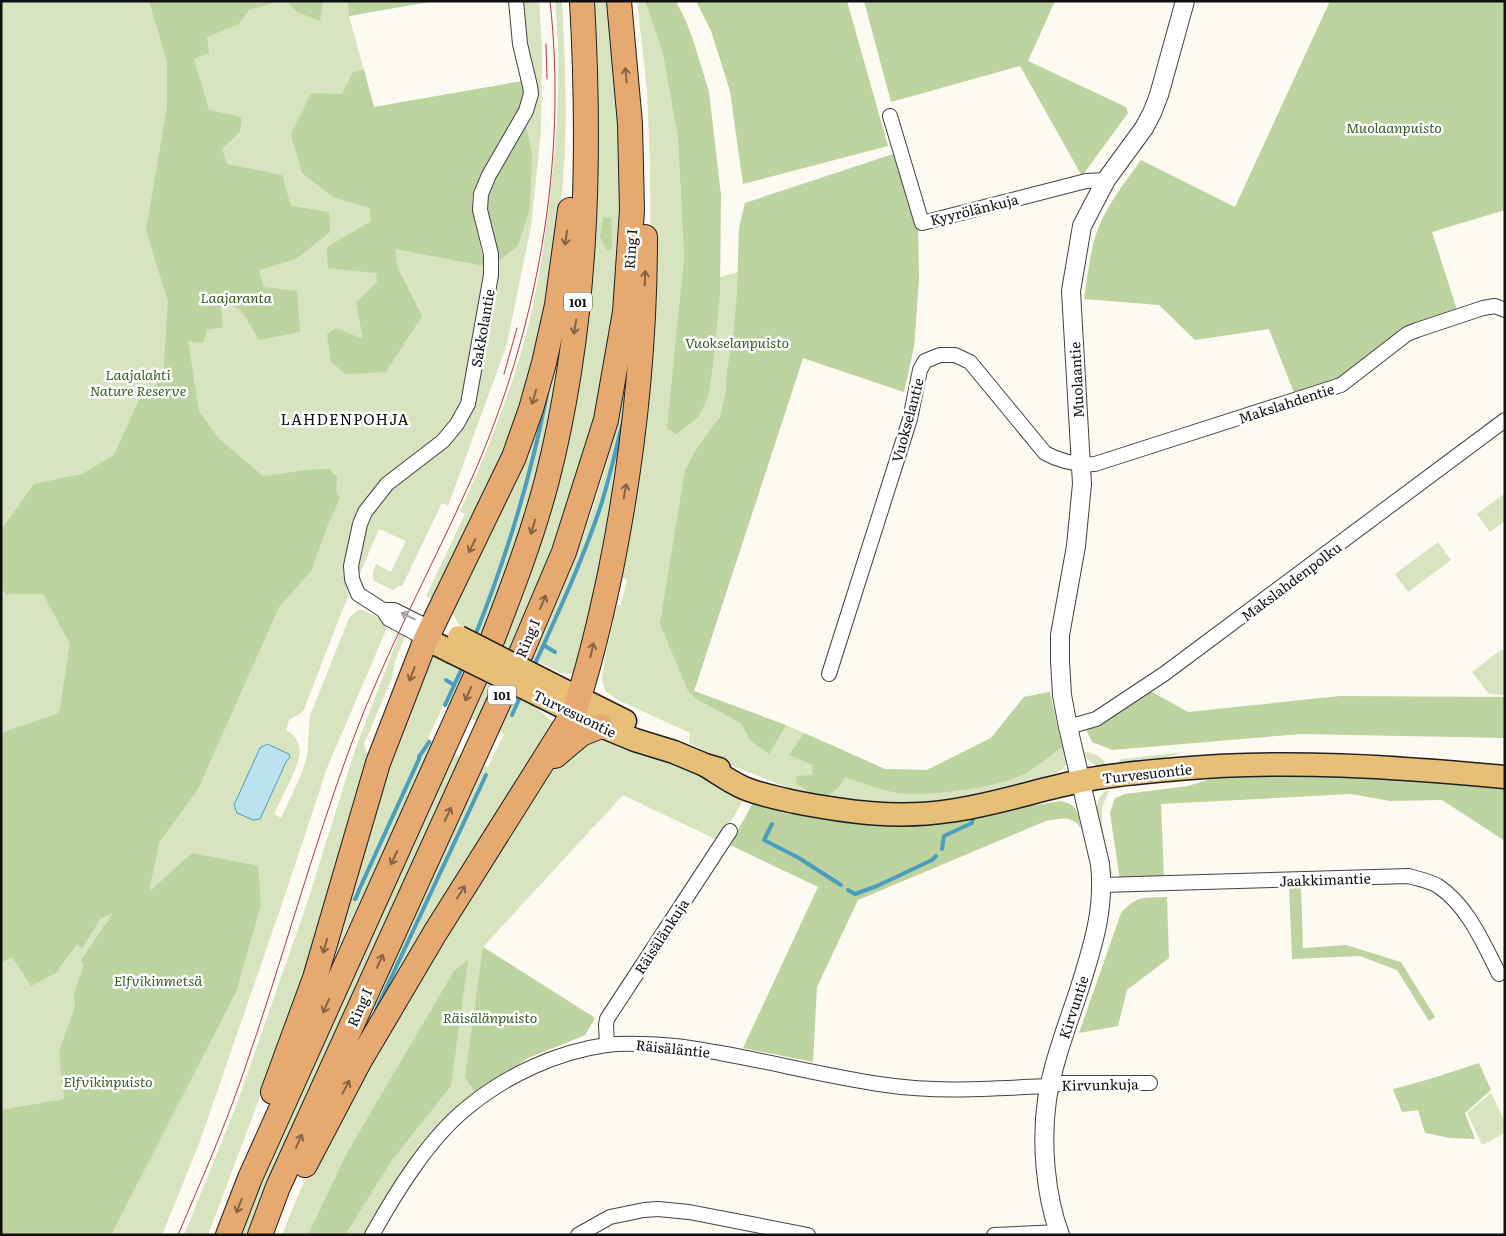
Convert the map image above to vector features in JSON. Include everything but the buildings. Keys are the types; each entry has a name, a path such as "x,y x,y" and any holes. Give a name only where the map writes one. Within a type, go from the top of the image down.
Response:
{"highway":[{"name":"101","path":"228,1235 250,1178 377,893 494,638 523,559 547,480 561,416 577,315 586,191 588,121 582,1"},
{"name":"Ring I","path":"260,1235 282,1178 522,651 564,552 606,420 625,312 632,210 630,124 619,1"},
{"path":"250,1178 276,1082 315,978 378,763 429,634 514,457 531,409 544,363 556,305 573,190 588,121"},
{"path":"271,1235 278,1225 314,1146 359,1062 435,933 537,773 576,705 587,671 617,537 639,386 645,271 645,210 630,124"},
{"path":"537,773 581,734 601,726"}],"main road":[{"name":"Turvesuontie","path":"429,634 576,705 601,726 705,765 741,787 766,796 848,812 924,814 980,806 1080,781 1114,775 1179,769 1291,763 1379,767 1505,777"},
{"name":"Turvesuontie","path":"576,705 605,711 640,728 674,752"}],"street":[{"name":"Sakkolantie","path":"429,634 394,610 383,610 358,594 352,579 351,566 360,524 365,512 387,484 443,441 457,424 468,404 491,275 491,254 480,210 481,194 489,175 530,102 530,86 520,44 516,1"},
{"name":"Muolaantie","path":"1080,781 1062,696 1060,661 1060,635 1077,536 1080,506 1081,465 1071,291 1082,226 1106,180 1144,128 1152,113 1159,95 1185,1"},
{"name":"Kyyrölänkuja","path":"890,116 922,223 1086,181 1106,180"},
{"name":"Makslahdentie","path":"1081,465 1101,463 1341,385 1407,334 1483,308 1495,306 1505,310"},
{"name":"Vuokselantie","path":"829,674 910,419 920,370 925,360 940,355 955,355 970,362 1045,453 1061,461 1081,465"},
{"name":"Makslahdenpolku","path":"1068,727 1096,719 1164,674 1505,420"},
{"name":"Kirvuntie","path":"1059,1233 1051,1201 1045,1154 1047,1110 1055,1065 1095,939 1102,886 1100,864 1080,781"},
{"name":"Räisälänkuja","path":"607,1045 607,1019 730,831"},
{"name":"Jaakkimantie","path":"1102,886 1409,876 1437,886 1457,903 1475,927 1499,974"},
{"name":"Räisäläntie","path":"372,1235 395,1194 423,1156 447,1127 469,1106 514,1076 537,1065 582,1050 626,1043 676,1046 771,1062 887,1086 954,1090 1050,1086"},
{"name":"Kirvunkuja","path":"1050,1086 1061,1082 1150,1083"},
{"path":"578,1235 610,1217 658,1209 689,1212 808,1235"},
{"path":"994,1235 1059,1233"}],"green space":[{"name":"Laajalahti Nature Reserve","path":"1,1 434,1 349,16 374,107 523,81 526,100 472,197 474,219 485,266 480,307 462,400 456,414 442,431 380,483 345,576 348,596 304,709 289,720 286,730 296,739 300,752 293,775 274,814 281,818 305,764 308,751 310,716 349,618 358,610 363,610 389,623 327,768 200,1141 162,1235 1,1235"},
{"path":"149,1 281,1 249,10 239,24 207,37 209,53 194,59 209,110 242,117 240,132 222,149 227,164 282,175 291,206 329,212 330,232 296,259 259,270 264,287 297,291 300,332 259,340 241,310 220,300 223,327 207,330 203,343 188,341 199,411 219,439 263,476 304,470 329,469 337,477 336,491 340,498 311,571 279,607 198,789 159,843 149,892 192,853 258,866 261,905 236,992 111,1235 1,1235 1,1110 64,1099 59,1052 75,1006 74,993 84,965 81,960 113,913 100,919 82,949 77,944 56,973 31,986 12,957 1,963 1,733 59,713 70,644 43,594 7,594 10,599 1,588 1,530 34,484 82,474 114,455 139,400 163,378 168,302 146,230 167,107 167,62"},
{"path":"286,1 323,1 320,21 297,12"},
{"path":"348,1 434,1 349,16"},
{"path":"522,1 539,1 542,47 541,132 531,226 507,344 448,506 442,503 402,586 398,586 393,590 374,581 374,570 376,564 391,572 406,541 379,529 360,573 356,571 370,513 393,487 442,451 461,429 483,357 499,261 518,246 532,153 526,123 528,62"},
{"path":"555,1 562,1 566,112 565,157 557,240 547,302 525,392 509,441 437,601 426,596 465,514 460,511 485,455 506,399 524,343 536,290 547,220 556,138 558,56"},
{"path":"594,1 607,1 620,128 622,179 615,295 602,385 588,444 552,548 511,649 503,645 536,559 549,515 570,426 585,343 594,245 597,175 598,71"},
{"name":"Vuokselanpuisto","path":"637,1 645,1 663,54 678,139 684,258 681,288 917,222 919,279 914,346 904,392 803,358 694,691 786,725 885,769 927,770 991,738 1024,697 1050,692 1060,740 1066,756 1066,765 1062,770 1048,777 1017,787 946,802 893,806 811,797 731,765 689,743 690,733 618,700 606,692 602,680 604,662 617,605 621,605 627,579 619,577 651,321 650,163 647,90"},
{"path":"645,1 676,1 686,21 709,92 721,195 720,294 708,397 699,416 677,434 667,429 684,258 678,139 663,54"},
{"path":"696,1 847,1 888,146 743,184 730,91 711,31"},
{"path":"864,1 1055,1 1028,61 1126,107 1128,113 1082,176 1020,66 891,102"},
{"name":"Muolaanpuisto","path":"1330,1 1505,1 1505,210 1432,232 1457,310 1340,378 1294,393 1269,329 1195,340 1159,305 1084,299 1094,241 1102,219 1141,160 1235,207"},
{"path":"364,70 374,107 523,81 526,100 472,197 474,219 485,266 395,249 397,266 422,316 386,372 346,374 331,362 327,334 336,328 363,339 356,303 377,282 376,273 328,268 327,247 371,221 370,208 333,197 302,173 291,134 311,93 342,94 353,72"},
{"path":"526,123 532,153 530,208 518,246 499,261 485,204 488,190"},
{"path":"893,154 918,225 919,279 914,346 904,392 803,358 694,691 786,725 769,754 751,741 741,723 698,700 688,691 660,624 685,470 697,448 720,417 726,391 737,292 739,228 745,203"},
{"path":"603,217 611,218 612,249 607,251 600,237"},
{"path":"564,315 542,450 512,553 481,635 458,624 452,611"},
{"path":"631,355 633,403 579,675 561,673 531,659 571,567 592,511 614,434"},
{"path":"1505,493 1505,521 1490,532 1477,514"},
{"path":"1438,542 1451,560 1408,592 1395,574"},
{"path":"400,632 406,634 395,661 392,678 364,744 366,751 370,755 323,929 208,1235 184,1235 235,1109 307,903 356,747"},
{"path":"1502,649 1505,652 1505,694 1489,694 1472,672"},
{"path":"430,651 467,667 449,708 443,706 428,738 433,742 328,971 370,812"},
{"path":"489,678 496,681 477,721 471,719"},
{"path":"1147,689 1188,712 1340,696 1505,697 1505,738 1301,734 1112,750 1092,742 1084,725"},
{"path":"518,691 559,728 345,1067 484,766 488,767 504,734 500,732"},
{"path":"1050,692 1062,747 1029,771 1012,779 996,784 940,793 905,794 892,792 845,777 840,786 823,799 811,797 806,790 796,783 797,776 813,775 812,765 789,755 804,733 885,769 927,770 991,738 1024,697"},
{"name":"Räisälänpuisto","path":"599,737 613,740 747,793 721,839 713,838 623,795 483,947 595,1018 585,1035 528,1058 475,1092 460,1105 436,1131 366,1235 282,1235 299,1193 326,1137 435,946 489,870 562,756"},
{"path":"1083,752 1097,756 1107,766 1092,764"},
{"path":"1185,752 1158,760 1117,765 1123,759"},
{"path":"455,754 461,757 281,1154 248,1235 240,1235 274,1150"},
{"path":"1331,773 1505,788 1505,841 1442,800 1390,801 1351,794 1161,804 1164,878 1120,881 1110,813 1115,798 1125,794 1188,786 1220,776"},
{"path":"1109,790 1103,806 1102,824 1113,876 1109,873 1096,810 1099,798 1104,792"},
{"path":"756,797 771,803 782,813 861,822 981,814 1060,801 1074,807 1078,814 1081,829 1078,824 1070,819 1046,821 858,900 817,987 813,1062 743,1048 818,887 730,845"},
{"path":"1289,884 1301,888 1303,948 1346,945 1401,962 1435,1017 1429,1021 1397,970 1360,956 1292,959"},
{"path":"1167,897 1169,958 1127,990 1118,1026 1079,1033 1121,913 1137,900"},
{"path":"483,947 595,1018 585,1035 528,1058 475,1092 465,1077"},
{"path":"468,960 451,1086 392,1160 345,1235 308,1235 347,1153 454,971"},
{"path":"1479,1063 1491,1090 1465,1113 1475,1139 1450,1138 1425,1133 1418,1110 1402,1112 1393,1089"},
{"path":"1491,1093 1505,1122 1505,1133 1482,1145 1467,1113"}],"water":[{"path":"267,744 289,754 290,757 260,819 253,820 237,813 234,805 260,748"}],"waterway":[{"path":"475,636 517,517 541,425 547,394"},
{"path":"534,666 592,531 606,489 623,422"},
{"path":"545,646 555,652"},
{"path":"445,705 463,666"},
{"path":"446,680 454,685"},
{"path":"512,715 521,695"},
{"path":"419,757 429,742"},
{"path":"355,899 419,756"},
{"path":"376,1010 486,775"},
{"path":"942,849 944,836 972,823 973,817"},
{"path":"772,824 764,840 799,858 841,885"},
{"path":"848,890 855,894 877,886 932,860 936,856"}],"tram line":[{"path":"178,1235 237,1092 337,783 365,708 394,642 471,480 494,424 514,366 530,306 542,245 550,184 555,123 554,61 550,1"},
{"path":"546,44 547,79"},
{"path":"504,374 517,328"}],"district":[{"name":"LAHDENPOHJA","path":"345,418"}],"park label":[{"name":"Laajaranta","path":"236,297"},
{"name":"Elfvikinmetsä","path":"158,980"},
{"name":"Elfvikinpuisto","path":"108,1081"}]}
